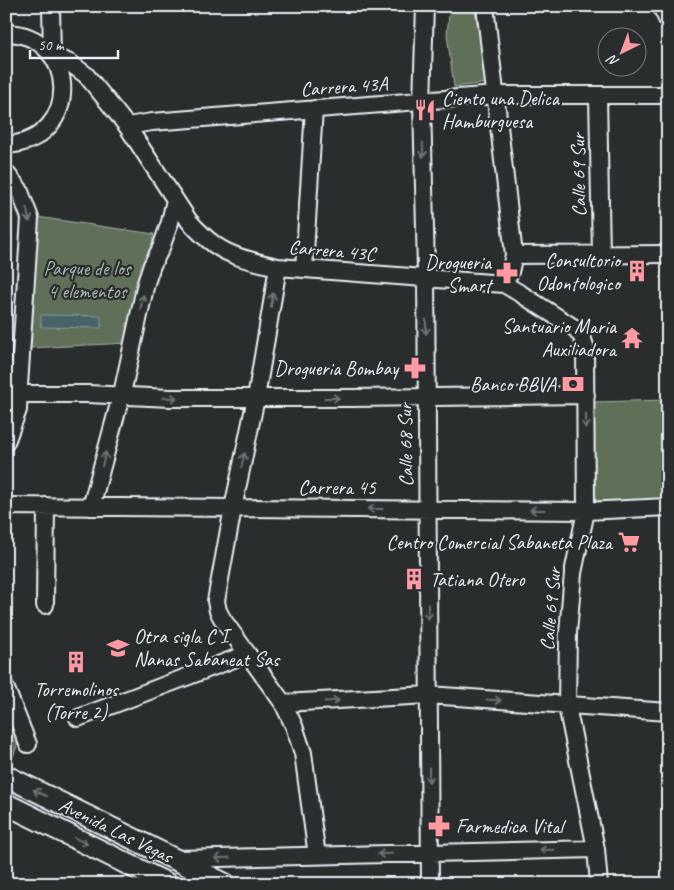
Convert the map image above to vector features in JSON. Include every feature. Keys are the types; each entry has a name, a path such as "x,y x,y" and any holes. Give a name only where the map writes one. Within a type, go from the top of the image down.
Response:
{"main road":[{"name":"Avenida Las Vegas","path":"6,776 225,884"},
{"name":"Avenida Las Vegas","path":"6,804 168,884"}],"street":[{"path":"51,6 52,56"},
{"name":"Calle 68 Sur","path":"425,6 422,102 430,884"},
{"path":"485,6 514,255 510,272 504,284"},
{"path":"661,6 668,21"},
{"path":"6,33 30,37 42,45 52,56 63,82 59,110 52,123 42,133 30,140 6,145"},
{"path":"52,56 70,62 86,75 127,126"},
{"name":"Carrera 43A","path":"127,126 152,122 496,95 668,95"},
{"name":"Calle 69 Sur","path":"598,95 601,255"},
{"path":"304,269 314,109"},
{"name":"Carrera 43C","path":"127,126 189,221 216,246 230,253 252,261 278,267 504,284 571,326 582,337"},
{"path":"6,173 19,188 30,218 12,394 18,410 6,442"},
{"path":"91,506 121,396 146,283 152,265 161,248 175,200"},
{"path":"514,255 668,254"},
{"path":"278,267 256,398 216,601 218,611 283,704 294,726 303,753 317,856"},
{"name":"Calle 69 Sur","path":"582,337 585,346 586,511 573,573 568,633 574,706 570,722 596,849 599,884"},
{"path":"12,394 88,394 161,398 586,395"},
{"name":"Carrera 45","path":"6,506 586,511 668,507"},
{"path":"45,605 46,506"},
{"path":"78,718 247,654"},
{"path":"6,689 28,744"},
{"path":"283,704 429,696 668,712"},
{"path":"175,859 596,849"}],"green space":[{"path":"450,6 474,6 488,83 454,87 447,34"},
{"name":"Parque de los 4 elementos","path":"37,217 154,234 128,343 28,348"},
{"path":"668,400 668,502 596,505 593,402"},
{"path":"6,711 18,743 13,757 6,754"}],"water":[{"path":"41,315 101,316 101,328 41,327"}],"place":[{"name":"Ciento una Delica Hamburguesa","path":"425,110"},
{"name":"Consultorio Odontologico","path":"637,271"},
{"name":"Drogueria Smart","path":"507,273"},
{"name":"Santuario Maria Auxiliadora","path":"632,338"},
{"name":"Drogueria Bombay","path":"415,368"},
{"name":"Banco BBVA","path":"573,384"},
{"name":"Centro Comercial Sabaneta Plaza","path":"629,542"},
{"name":"Tatiana Otero","path":"414,579"},
{"name":"Otra sigla C I Nanas Sabaneat Sas","path":"118,648"},
{"name":"Torremolinos (Torre 2)","path":"76,662"},
{"name":"Farmedica Vital","path":"439,826"}]}
